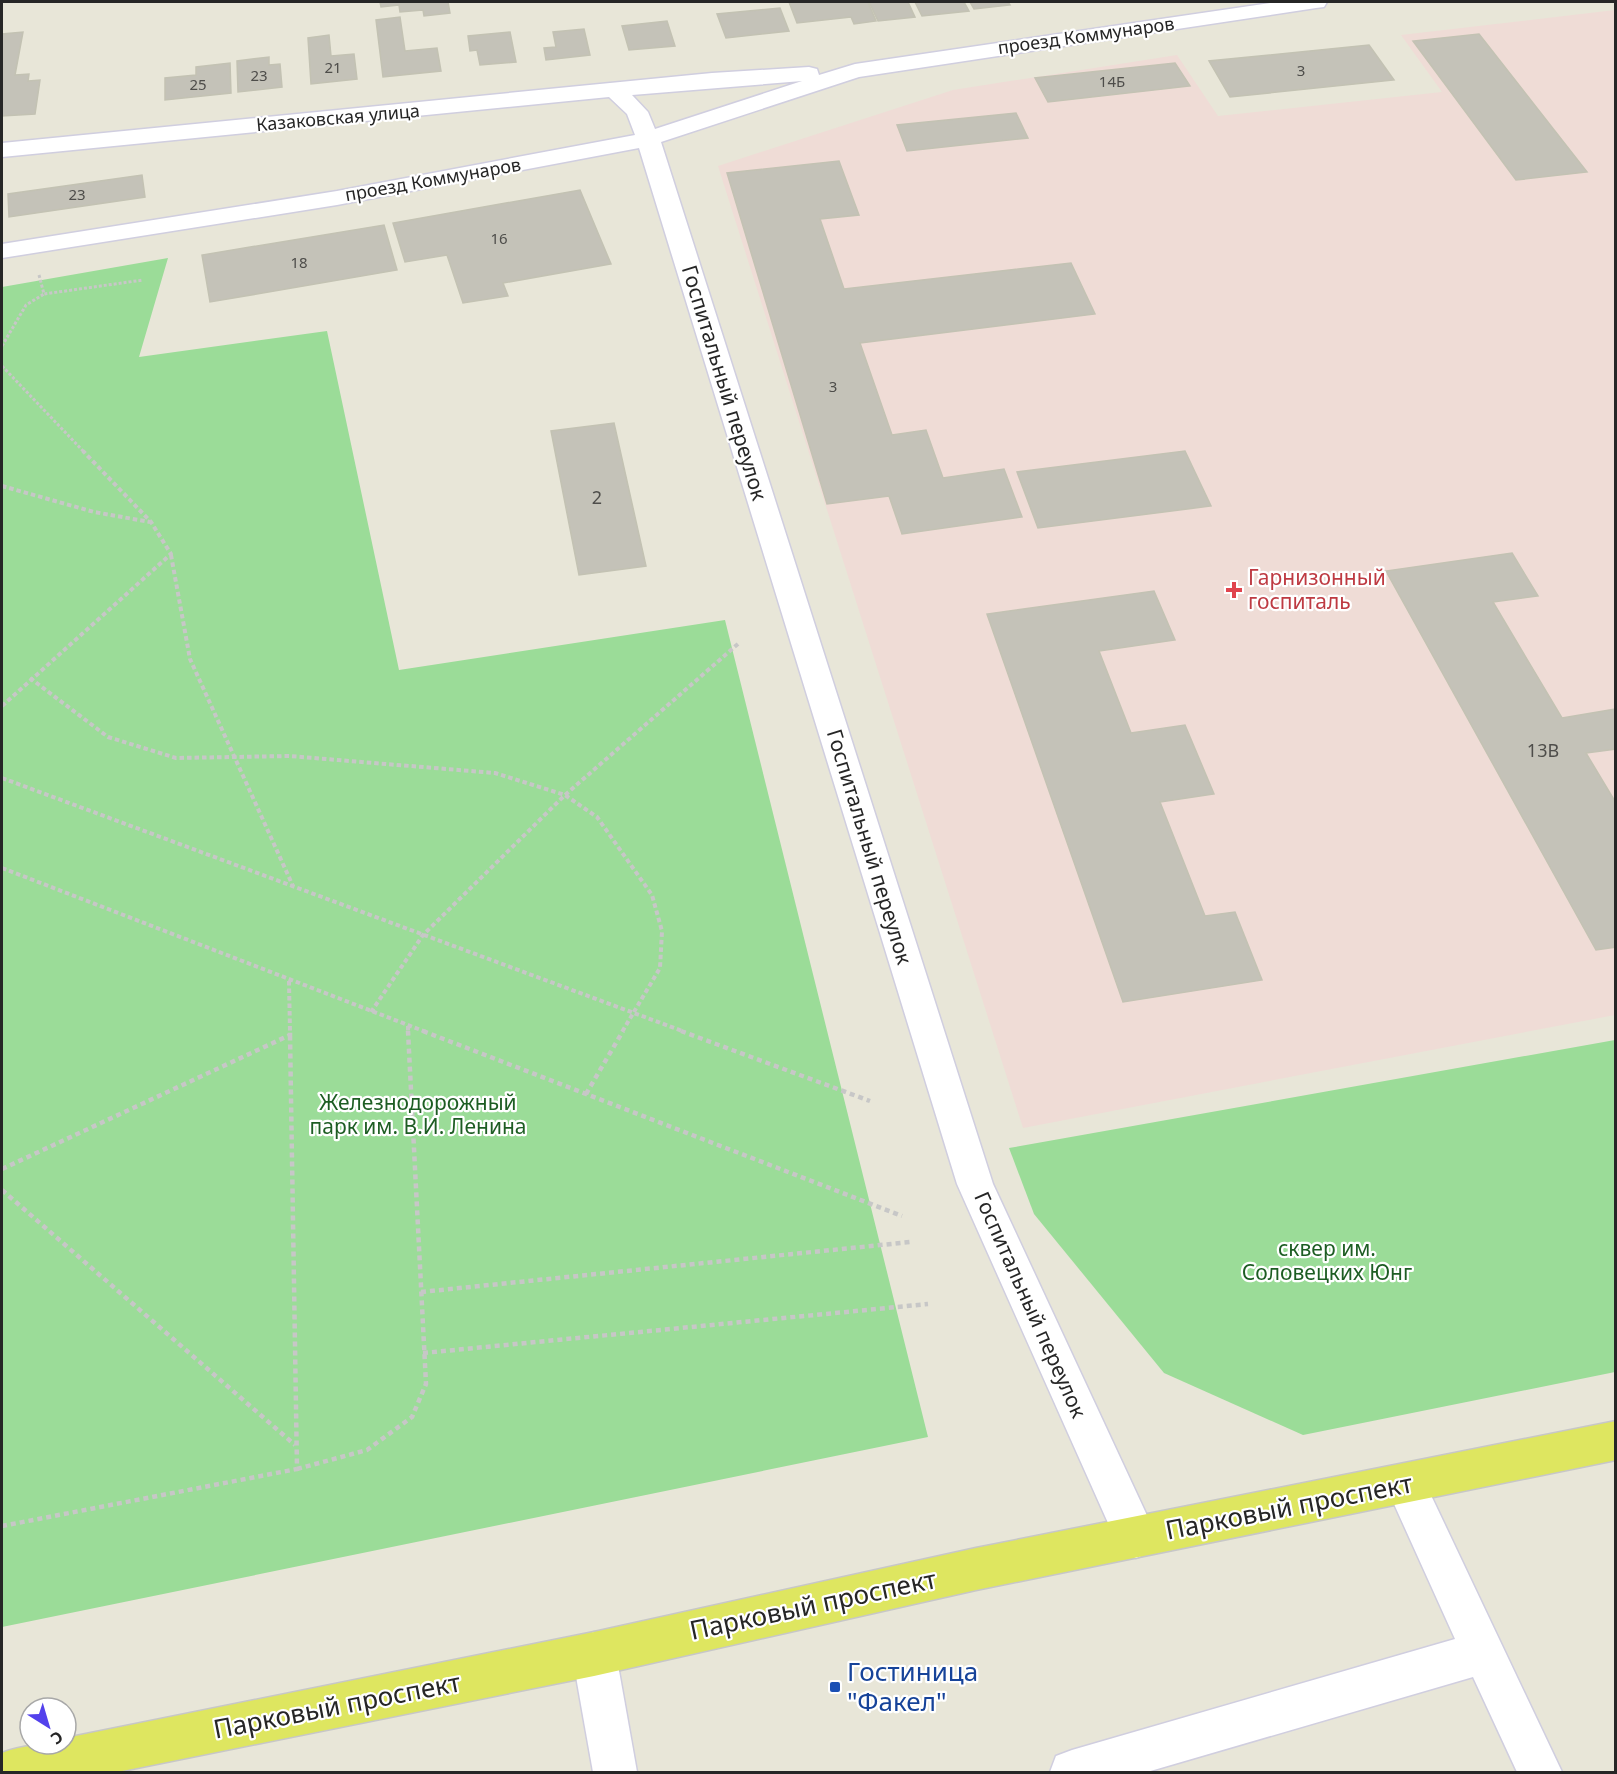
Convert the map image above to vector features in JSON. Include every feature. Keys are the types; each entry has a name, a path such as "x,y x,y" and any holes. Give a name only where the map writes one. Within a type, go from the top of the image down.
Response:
{"main road":[{"name":"Парковый проспект","path":"10,1773 594,1654 698,1629 1136,1537 1616,1440"}],"street":[{"name":"проезд Коммунаров","path":"616,91 712,80 855,71 1316,2"},
{"name":"проезд Коммунаров","path":"2,251 337,198 648,139 855,71"},
{"path":"616,91 637,112 648,139"},
{"name":"Казаковская улица","path":"2,150 616,91"},
{"name":"Госпитальный переулок","path":"648,139 975,1184 1136,1537"},
{"path":"1405,1484 1540,1773"},
{"path":"1072,1773 1484,1652"},
{"path":"594,1654 615,1773"}],"path":[{"path":"38,275 44,294"},
{"path":"2,346 26,304 44,294 142,280"},
{"path":"2,366 151,522 171,554 190,659 294,887"},
{"path":"2,486 129,521 151,522"},
{"path":"2,706 30,678 171,554"},
{"path":"371,1012 423,935 565,795 740,643"},
{"path":"30,678 108,737 176,758 289,756 495,773 565,795 597,817 652,895 662,931 660,968 586,1094"},
{"path":"2,778 870,1101"},
{"path":"2,868 289,981 902,1216"},
{"path":"289,981 297,1469"},
{"path":"2,1526 297,1469 367,1450 412,1417 426,1384 408,1026"},
{"path":"2,1168 290,1035"},
{"path":"2,1190 296,1446"},
{"path":"420,1292 910,1242"},
{"path":"423,1353 928,1304"}],"shaded area":[{"name":"Гарнизонный госпиталь","path":"1615,10 1615,1015 1023,1128 718,166 953,90 1177,55 1218,116 1442,92 1401,35"}],"green space":[{"name":"Железнодорожный парк им. В.И. Ленина","path":"168,258 139,357 327,331 399,670 725,620 928,1437 2,1627 2,287"},
{"name":"сквер им. Соловецких Юнг","path":"1615,1040 1615,1372 1303,1435 1164,1373 1034,1214 1009,1148"}],"building":[{"path":"380,2 448,2 450,13 424,16 423,10 400,12 399,5 381,7"},
{"path":"789,2 868,2 876,21 854,24 851,17 797,23"},
{"path":"869,2 908,2 915,17 878,21"},
{"path":"915,2 964,2 969,11 922,16"},
{"path":"970,2 1008,2 1010,5 974,9"},
{"path":"780,8 789,31 726,38 717,14"},
{"path":"400,17 405,51 437,48 441,71 383,77 376,20"},
{"path":"667,21 675,46 629,50 622,26"},
{"path":"584,29 590,55 546,60 544,48 556,47 553,32"},
{"path":"23,32 15,75 29,74 28,81 40,80 35,114 2,116 2,34"},
{"path":"510,32 516,62 480,65 477,50 470,51 468,36"},
{"path":"1479,34 1587,172 1516,180 1413,41"},
{"path":"329,35 331,56 354,54 357,79 311,84 308,38"},
{"path":"1369,45 1394,80 1230,97 1209,61"},
{"path":"269,57 269,65 280,64 282,87 238,92 237,61"},
{"path":"230,63 231,93 165,100 165,78 196,75 196,67"},
{"path":"1175,63 1190,86 1048,102 1035,78"},
{"path":"1016,113 1028,138 907,151 897,125"},
{"path":"839,161 859,215 820,219 844,289 1071,263 1095,314 860,343 892,435 926,430 943,478 1004,469 1022,517 902,534 889,496 827,504 727,173"},
{"path":"142,175 145,197 9,217 8,194"},
{"path":"580,190 611,264 503,283 508,296 463,303 447,255 405,262 393,223"},
{"path":"384,225 397,270 210,302 202,255"},
{"path":"614,423 646,566 579,575 551,431"},
{"path":"1185,451 1211,506 1038,528 1017,472"},
{"path":"1512,553 1538,596 1493,602 1562,718 1616,709 1616,749 1586,753 1616,803 1616,947 1596,950 1386,571"},
{"path":"1154,591 1175,640 1099,651 1131,733 1185,725 1214,794 1160,802 1205,916 1235,912 1262,980 1123,1002 987,614"}],"place":[{"name":"Гарнизонный госпиталь","path":"1234,590"},
{"name":"Гостиница \"Факел\"","path":"835,1687"}]}
